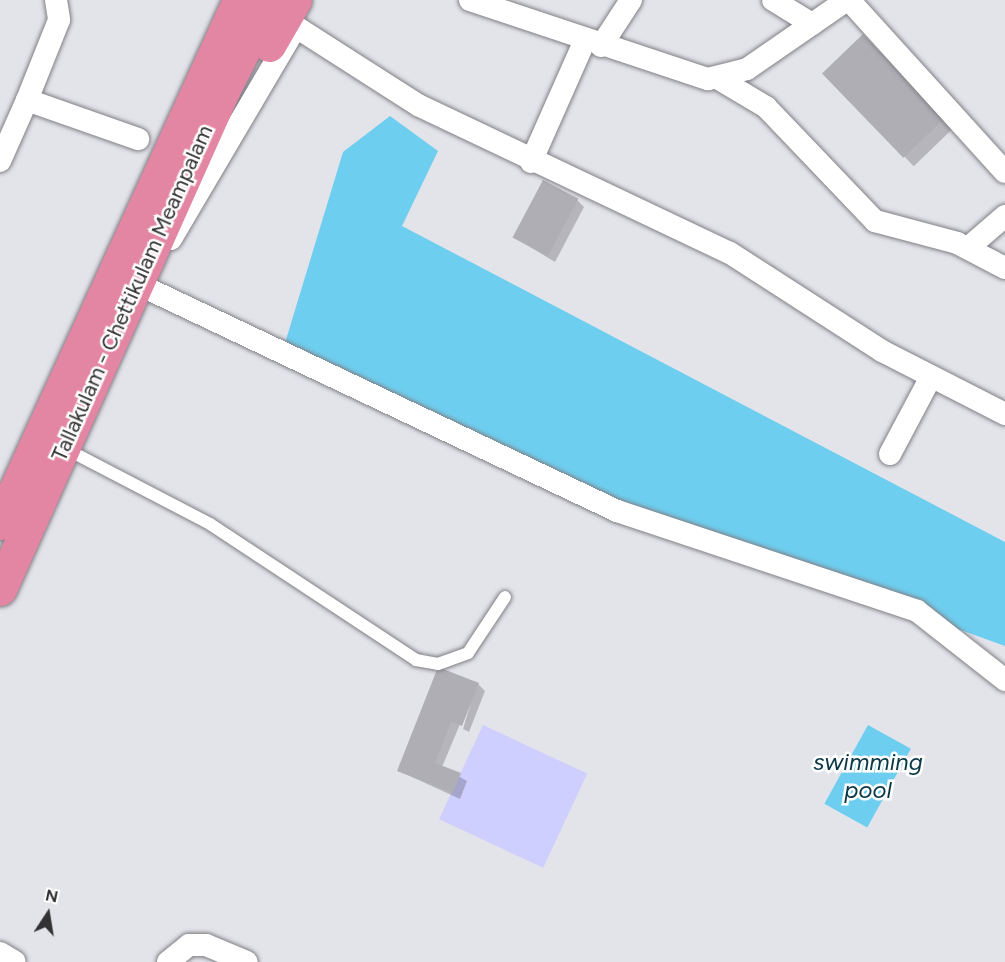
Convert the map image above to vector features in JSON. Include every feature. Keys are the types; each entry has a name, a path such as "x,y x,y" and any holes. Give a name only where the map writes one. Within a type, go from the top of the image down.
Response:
{"highway":[{"name":"Tallakulam - Chettikulam Meampalam","path":"0,524 239,0"},
{"name":"Tallakulam - Chettikulam Meampalam","path":"0,589 223,91 269,0"},
{"path":"192,179 264,55 296,13"}],"street":[{"path":"0,161 59,20 56,0"},
{"path":"311,0 296,13 146,282 617,511 917,611 1005,680"},
{"path":"470,0 699,78 719,79 760,61 848,0 1005,172"},
{"path":"531,162 593,43 631,0"},
{"path":"774,0 812,24"},
{"path":"296,13 418,105 531,162 740,258 930,377 1005,414"},
{"path":"719,79 766,107 874,221 969,248 1005,268"},
{"path":"27,100 138,139"},
{"path":"969,248 1005,216"},
{"path":"890,454 930,377"},
{"path":"168,962 189,945 206,945 247,962"},
{"path":"0,953 15,962"}],"lane":[{"path":"70,452 210,524 416,660 438,664 468,653 505,597"}],"shaded area":[{"path":"483,725 587,774 543,868 439,819"}],"water":[{"path":"390,116 438,151 402,226 1005,542 1005,646 744,552 603,494 285,343 343,152"},
{"name":"swimming pool","path":"868,725 911,749 867,827 824,804"}],"building":[{"path":"863,34 944,118 903,158 822,74"},
{"path":"543,180 578,199 548,256 512,237"},
{"path":"438,667 479,683 462,726 451,721 435,763 461,773 453,793 397,771"}]}
